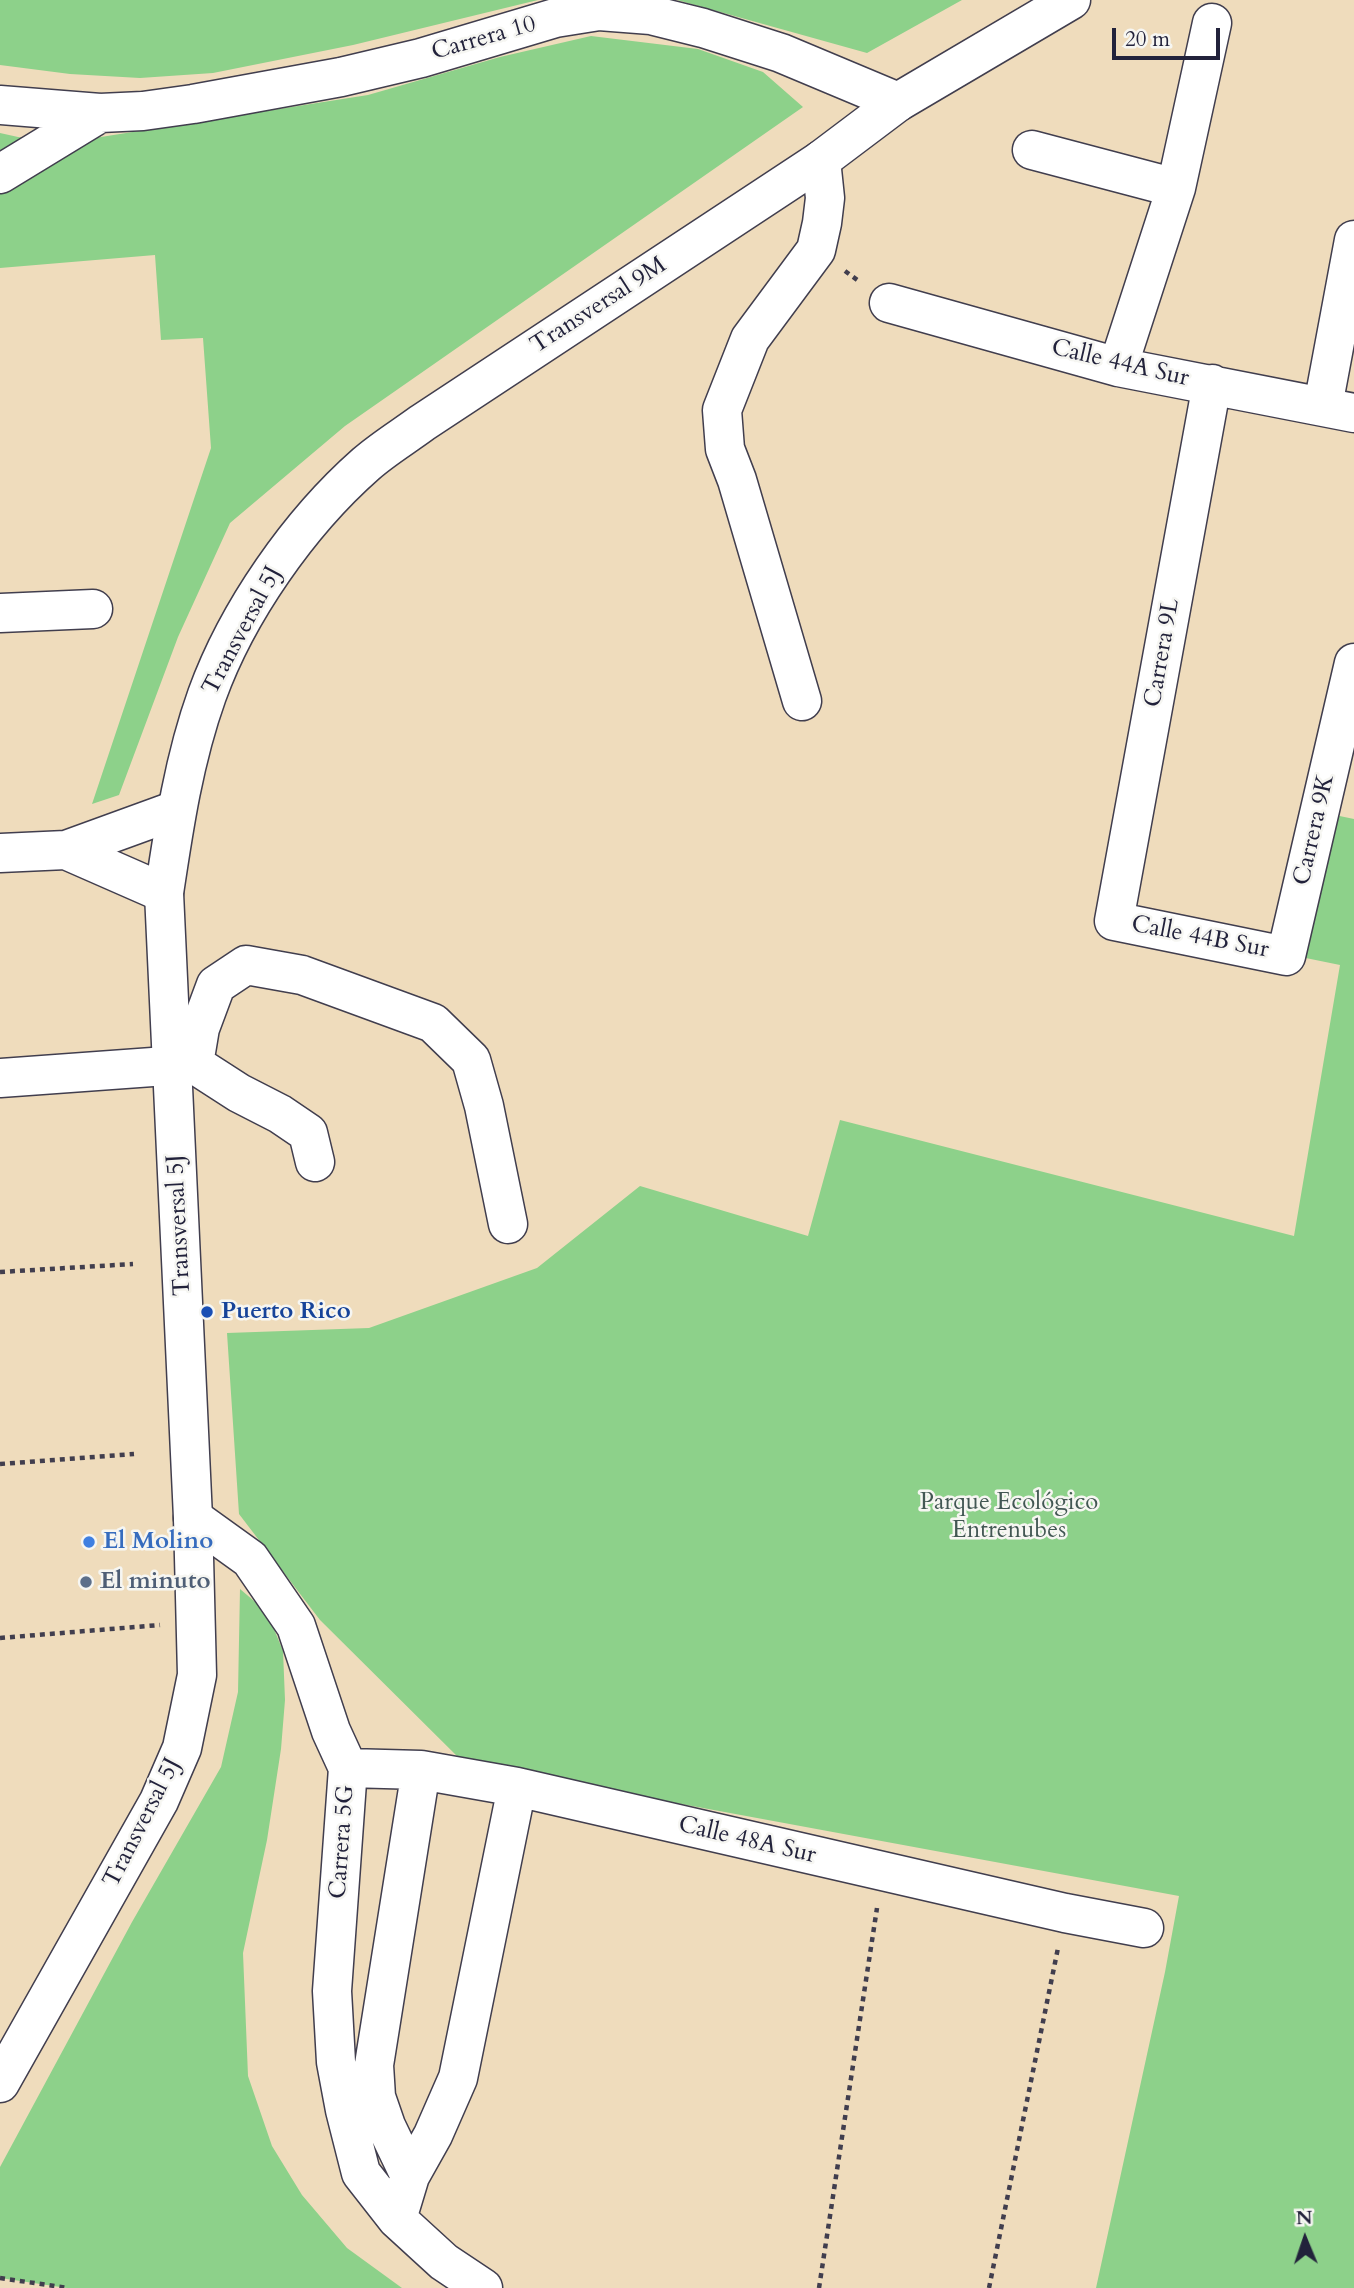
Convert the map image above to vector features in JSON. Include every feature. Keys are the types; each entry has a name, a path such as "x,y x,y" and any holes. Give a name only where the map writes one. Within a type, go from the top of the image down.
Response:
{"street":[{"name":"Transversal 9M","path":"310,522 367,463 422,424 821,160 898,103 1071,0"},
{"name":"Carrera 10","path":"0,106 100,113 143,111 193,104 328,79 421,58 587,6 650,15 703,28 781,53 898,103"},
{"path":"1118,367 1177,188 1212,23"},
{"name":"Carrera 10","path":"0,174 100,113"},
{"path":"1032,150 1177,188"},
{"path":"802,701 737,480 725,449 722,410 750,339 816,250 825,198 821,160"},
{"path":"1339,410 1354,240"},
{"name":"Calle 44A Sur","path":"890,303 1118,367 1339,410"},
{"name":"Carrera 9L","path":"1114,921 1212,384"},
{"name":"Transversal 5J","path":"0,2082 159,1801 182,1748 197,1675 184,1064 164,893 176,810 192,745 213,682 234,638 285,551 310,522"},
{"path":"0,614 93,609"},
{"name":"Carrera 9K","path":"1286,956 1354,663"},
{"path":"0,852 66,849 176,810"},
{"path":"66,849 164,893"},
{"name":"Calle 44B Sur","path":"1114,921 1286,956"},
{"path":"184,1064 216,985 246,965 302,975 433,1023 471,1060 484,1106 508,1224"},
{"path":"0,1078 184,1064 280,1114 308,1133 315,1162"},
{"name":"Carrera 5G","path":"193,1518 250,1559 296,1626 331,1731 348,1768 332,1991 336,2062 361,2173 397,2219"},
{"name":"Calle 48A Sur","path":"348,1768 421,1770 517,1787 1065,1913 1144,1928"},
{"path":"410,2176 386,2126 376,2097 374,2065 421,1770"},
{"path":"483,2288 444,2262 397,2219 410,2176 433,2135 458,2078 517,1787"},
{"path":"332,1991 385,1994"}],"path":[{"path":"816,250 890,303"},
{"path":"0,1272 133,1264"},
{"path":"0,1464 134,1454"},
{"path":"0,1638 139,1627"},
{"path":"819,2288 883,1872"},
{"path":"989,2288 1065,1913"},
{"path":"0,2278 68,2288"}],"green space":[{"path":"0,0 538,0 353,45 213,73 140,78 70,74 0,65"},
{"path":"677,0 962,0 867,53"},
{"path":"591,36 698,49 763,72 803,107 345,426 230,523 178,637 119,795 92,804 211,448 203,338 161,340 155,255 0,268 0,133 69,142 368,95 500,57"},
{"name":"Parque Ecológico Entrenubes","path":"1330,814 1354,819 1354,2288 1096,2288 1179,1896 465,1764 320,1620 239,1514 227,1333 369,1328 537,1268 640,1186 808,1236 840,1120 1294,1236 1340,965 1296,956"},
{"path":"240,1589 267,1612 283,1651 285,1700 281,1749 267,1840 243,1953 248,2076 272,2146 302,2195 347,2248 402,2288 67,2288 0,2278 0,2167 132,1922 221,1767 238,1692"}],"place":[{"name":"Puerto Rico","path":"207,1312"},
{"name":"El Molino","path":"89,1542"},
{"name":"El minuto","path":"86,1582"}]}
